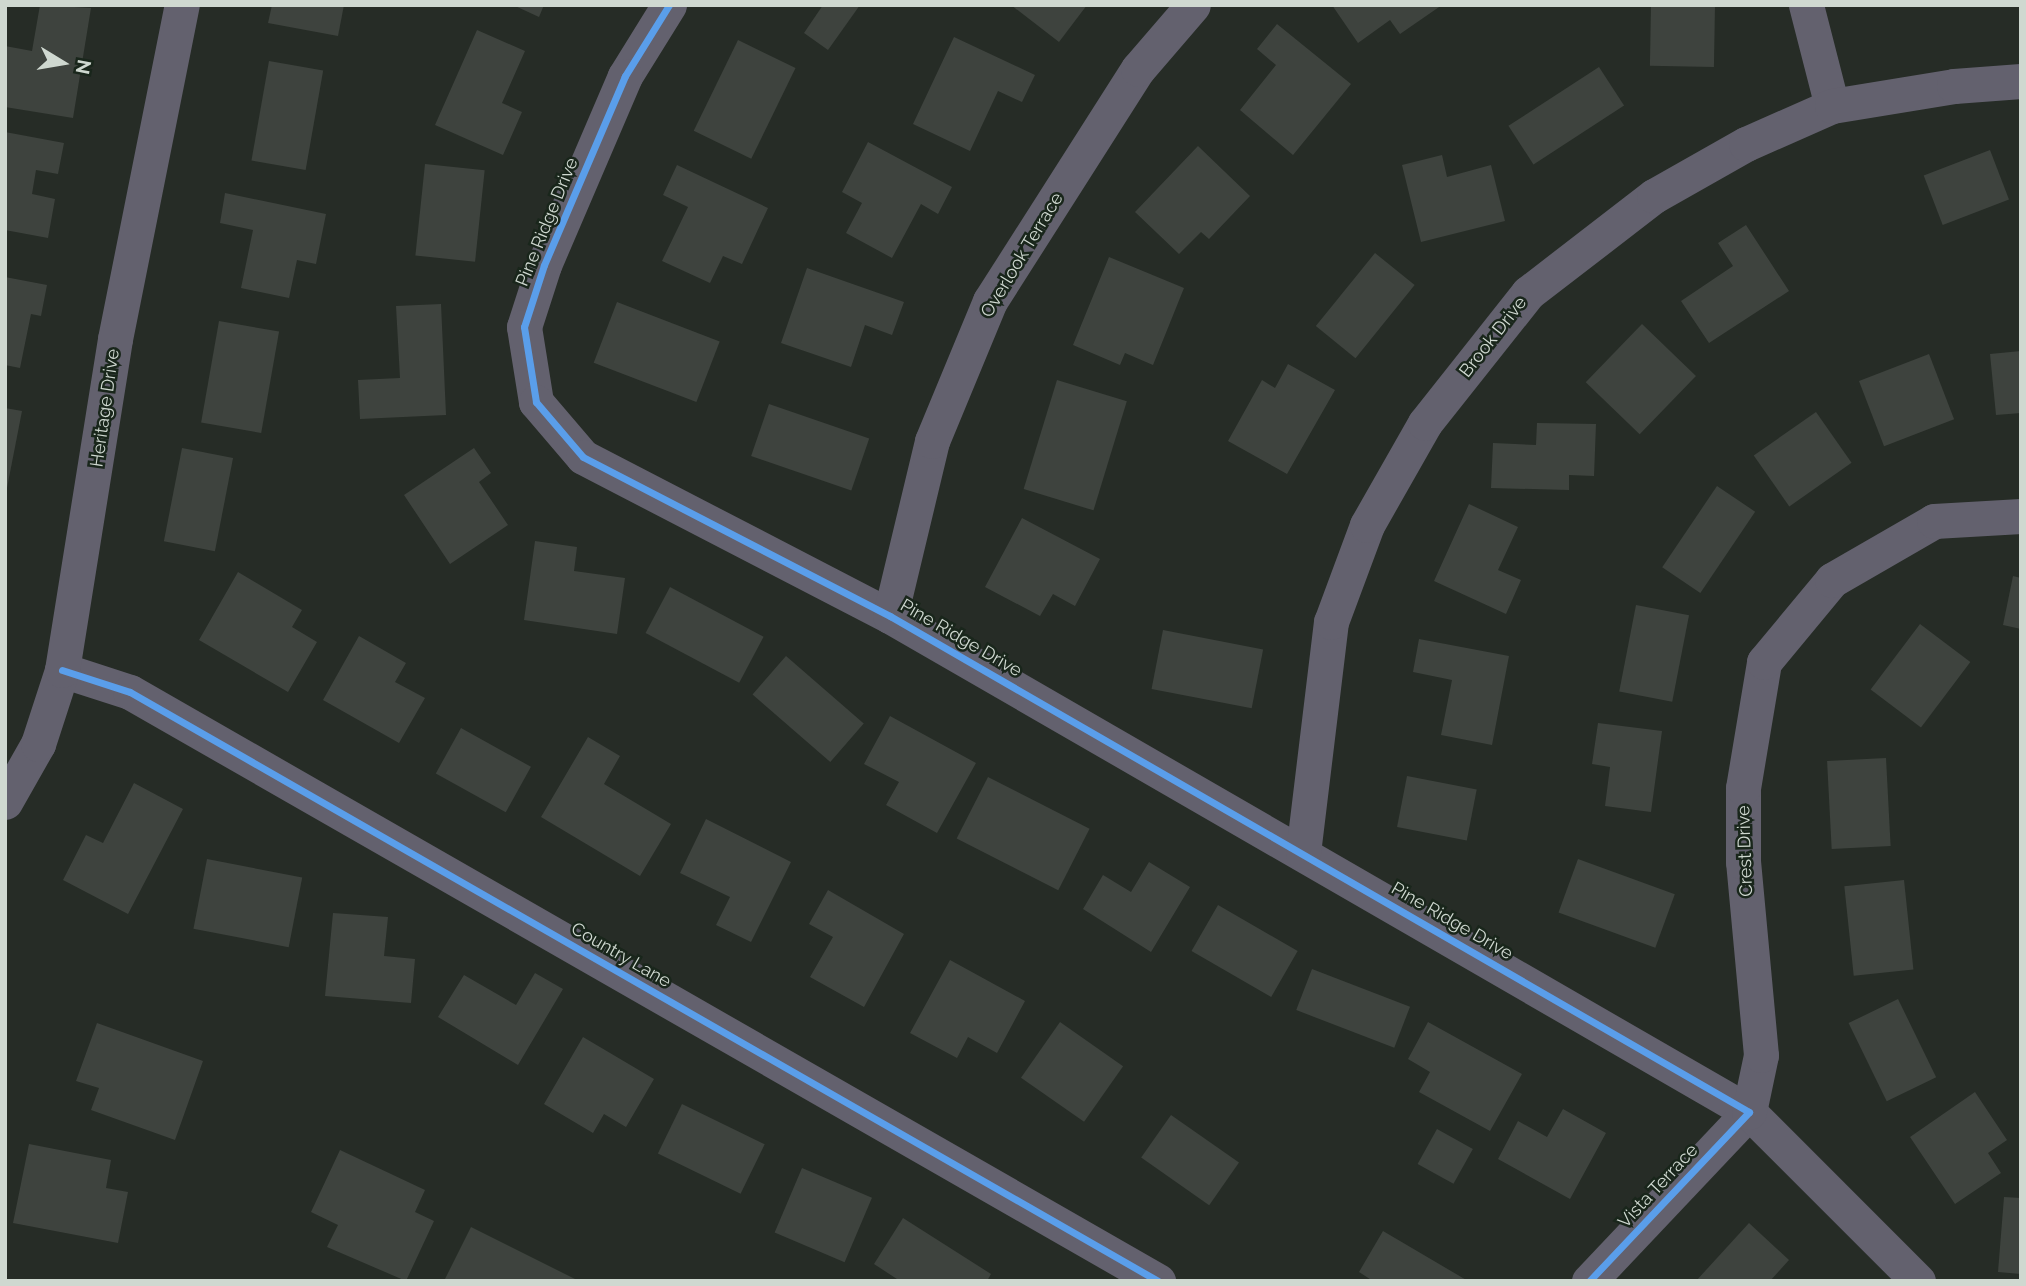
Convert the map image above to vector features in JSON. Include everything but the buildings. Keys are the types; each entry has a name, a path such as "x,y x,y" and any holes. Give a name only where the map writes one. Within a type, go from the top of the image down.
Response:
{"street":[{"name":"Heritage Drive","path":"5,802 38,744 62,670 115,339 182,5"},
{"name":"Pine Ridge Drive","path":"669,5 625,76 544,265 524,327 536,402 583,457 890,616 1749,1112"},
{"name":"Overlook Terrace","path":"890,616 932,441 990,301 1138,69 1193,5"},
{"path":"1806,5 1832,106"},
{"name":"Brook Drive","path":"1303,853 1331,622 1367,525 1425,423 1528,293 1654,196 1746,144 1832,106 1954,86 2021,81"},
{"name":"Crest Drive","path":"1749,1112 1761,1055 1744,862 1743,788 1764,662 1832,580 1866,560 1934,522 2021,516"},
{"name":"Country Lane","path":"62,670 130,692 1158,1281"},
{"path":"1749,1112 1918,1281"},
{"name":"Vista Terrace","path":"1589,1281 1749,1112"}],"cycle path":[{"path":"669,5 625,76 544,265 524,327 536,402 583,457 890,616 1749,1112 1589,1281"},
{"path":"62,670 130,692 1158,1281"}]}
